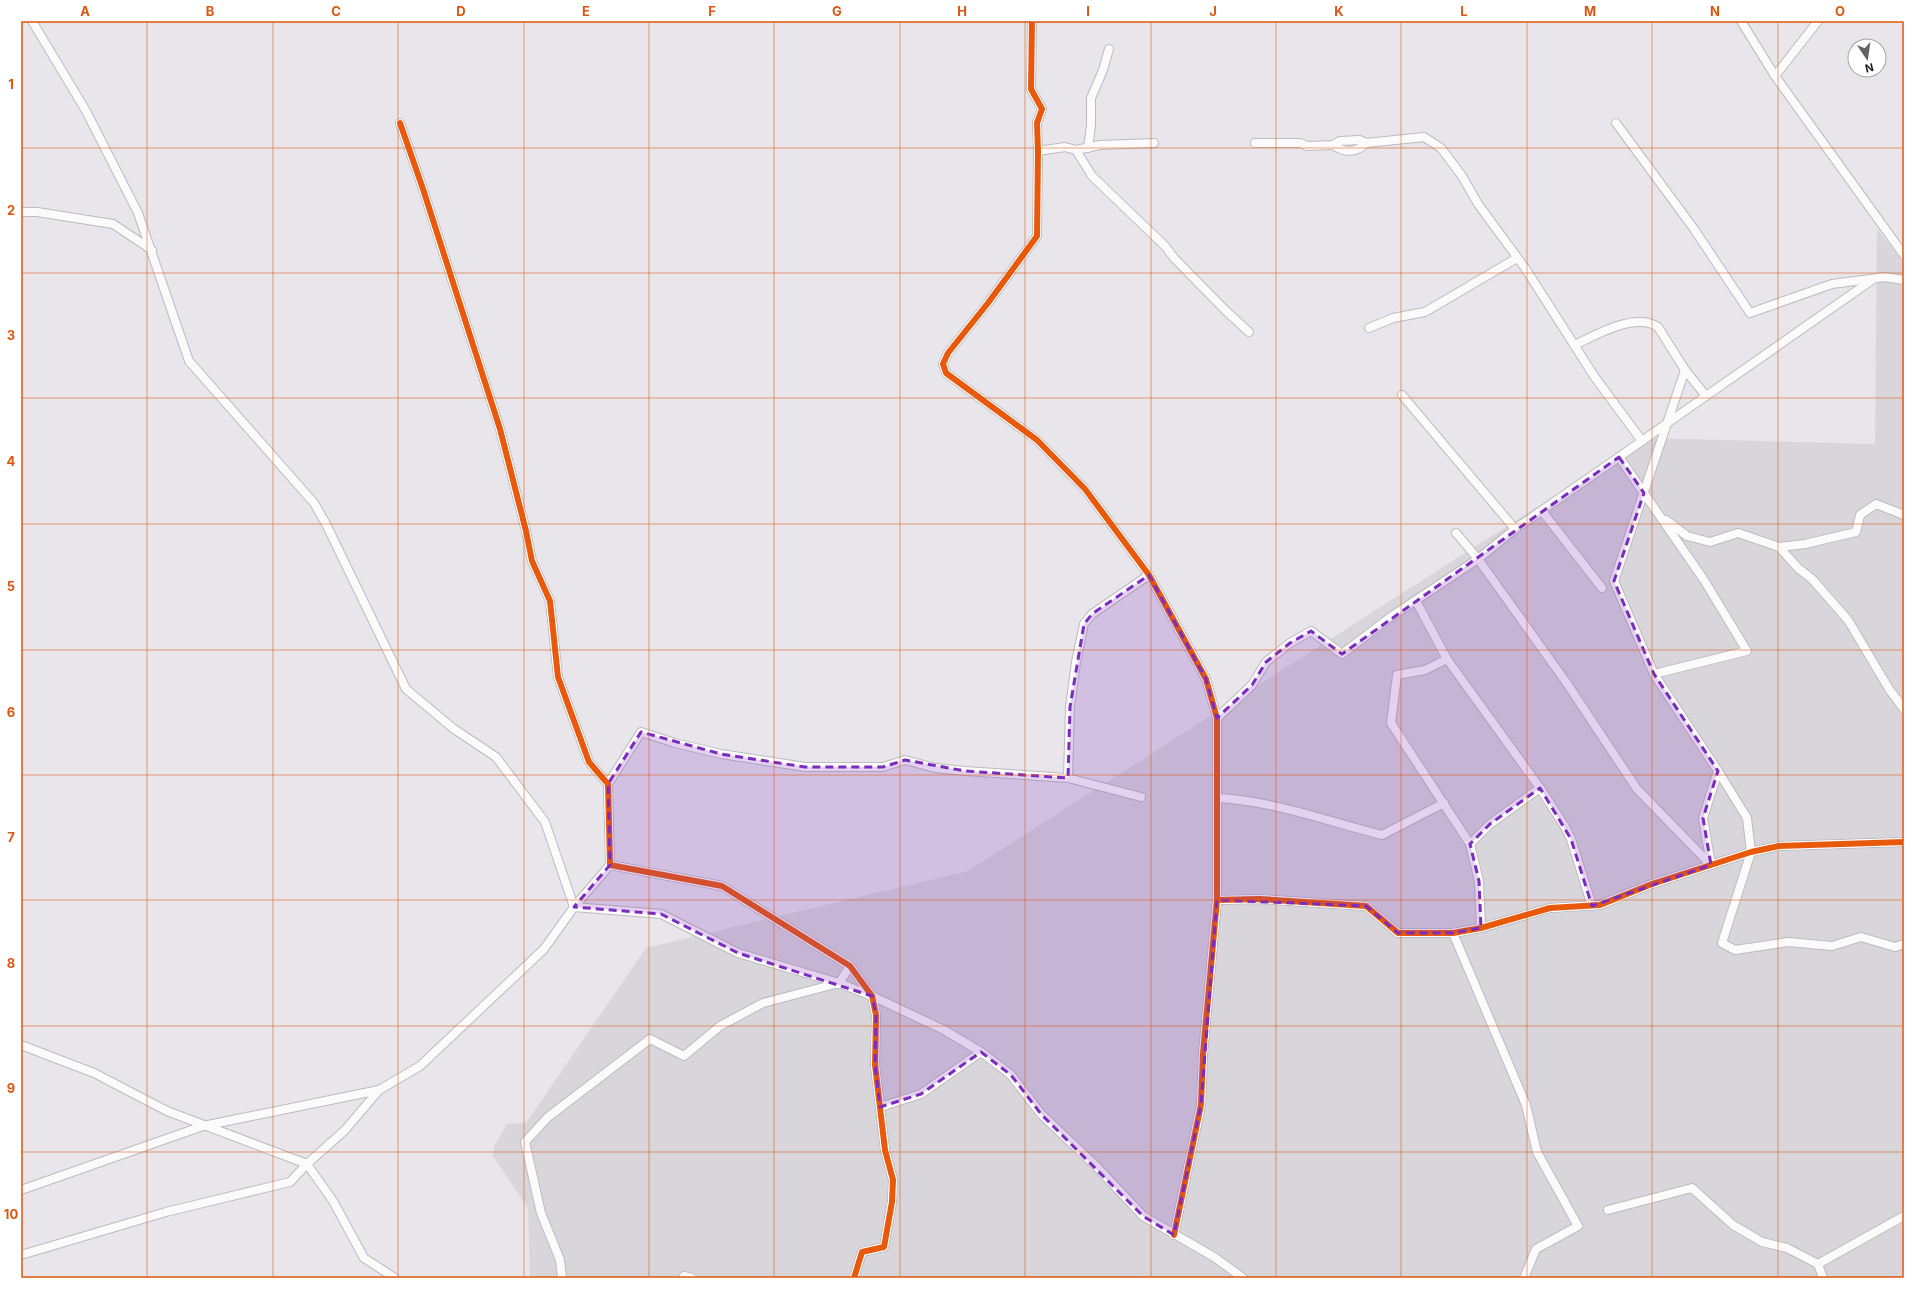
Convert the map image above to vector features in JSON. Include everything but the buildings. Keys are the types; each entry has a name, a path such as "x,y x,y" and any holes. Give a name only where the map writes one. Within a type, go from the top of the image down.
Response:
{"street":[{"path":"32,21 86,112 138,213 189,361 314,503 326,524 406,689 454,729 496,757 544,822 574,907"},
{"path":"1032,21 1031,89 1042,109 1036,123 1038,151 1037,236 988,303 948,353 943,364 946,373 1037,440 1085,489 1150,575 1206,679 1217,718 1217,900 1203,1054 1201,1104 1174,1235"},
{"path":"1741,21 1775,76 1904,256"},
{"path":"1775,76 1818,21"},
{"path":"1088,148 1091,126 1091,98 1103,70 1109,50"},
{"path":"1616,123 1694,229 1750,313 1832,284 1890,277 1904,280"},
{"path":"400,124 423,189 500,429 526,531 532,561 550,601 558,677 589,762 608,784"},
{"path":"1255,143 1300,143 1307,146 1333,144 1346,140 1360,140 1366,143 1424,137 1441,148 1462,176 1478,204 1518,258 1594,376 1642,441"},
{"path":"1038,151 1065,148 1076,150 1100,145 1154,143"},
{"path":"1076,150 1092,176 1164,246 1226,311 1249,332"},
{"path":"21,212 37,212 113,224 152,250"},
{"path":"1369,328 1393,318 1425,312 1518,258"},
{"path":"1217,718 1252,685 1266,662 1290,643 1311,631 1342,654 1392,616 1478,559 1515,529 1874,278"},
{"path":"1575,346 1608,328 1619,325 1653,324 1658,327 1685,370 1706,396"},
{"path":"1685,370 1614,581 1654,674 1747,818 1750,852 1722,943 1736,950 1788,942 1832,946 1861,937 1895,947 1904,944"},
{"path":"1402,395 1515,529"},
{"path":"1619,457 1704,580 1747,651 1654,674"},
{"path":"1658,514 1687,536 1710,542 1738,533 1780,547 1805,544 1856,532 1860,515 1876,504 1904,515"},
{"path":"1542,510 1602,588"},
{"path":"1456,533 1478,559 1566,682 1637,789 1711,865"},
{"path":"1780,547 1798,568 1812,579 1848,620 1889,689 1904,709"},
{"path":"1068,778 1070,707 1076,662 1084,624 1092,614 1150,575"},
{"path":"1416,601 1447,659 1540,788 1565,827 1571,839 1592,906"},
{"path":"1447,659 1425,670 1396,675 1391,723 1470,844 1479,881 1481,928"},
{"path":"21,1190 203,1126 379,1090 420,1066 544,949 574,907 610,865 608,784 641,732 675,743 722,754 805,767 883,767 906,760 935,768 1068,778 1141,797"},
{"path":"1711,865 1703,818 1718,771"},
{"path":"1470,844 1490,824 1540,788"},
{"path":"1217,798 1236,799 1278,808 1382,835 1444,803"},
{"path":"1217,900 1260,900 1366,906 1398,933 1453,933 1481,928 1550,908 1600,905 1652,884 1750,852 1779,846 1904,842"},
{"path":"610,865 722,886 850,966 872,996 876,1015 875,1065 885,1150 893,1180 889,1223 884,1247 862,1252 854,1278"},
{"path":"574,907 661,914 738,953 838,983 872,996 944,1030 980,1052 1011,1075 1041,1114 1097,1167 1143,1216 1214,1257 1244,1278"},
{"path":"1453,933 1526,1105 1537,1152 1578,1226 1536,1250 1524,1278"},
{"path":"562,1278 560,1260 541,1213 525,1142 548,1118 650,1039 684,1056 720,1026 763,1003 838,983 850,966"},
{"path":"21,1045 94,1073 167,1111 203,1126 307,1164 333,1201 364,1258 395,1278"},
{"path":"880,1106 921,1094 980,1052"},
{"path":"21,1255 166,1212 290,1182 307,1164 345,1130 379,1090"},
{"path":"1608,1210 1692,1188 1733,1225 1762,1242 1787,1248 1818,1264 1823,1278"},
{"path":"1818,1264 1904,1216"},
{"path":"683,1278 684,1276 692,1278"}],"highlighted area":[{"path":"1619,457 1644,493 1614,581 1654,674 1718,771 1703,818 1711,865 1592,906 1571,839 1540,788 1490,824 1470,844 1479,881 1481,928 1453,933 1398,933 1366,906 1217,900 1201,1105 1174,1235 1143,1216 1041,1114 1011,1075 981,1052 921,1094 880,1107 875,1065 876,1015 872,996 738,953 661,914 574,907 610,865 608,784 641,732 721,754 805,767 883,767 905,760 965,771 1068,778 1070,707 1084,624 1092,614 1149,575 1206,679 1217,718 1252,685 1266,662 1290,643 1311,631 1342,654"}],"shaded area":[{"path":"1877,229 1904,263 1904,1278 530,1278 528,1208 493,1156 494,1147 507,1124 526,1123 646,948 968,871 1645,438 1875,444"}],"cycle path":[{"path":"1032,21 1031,89 1042,109 1037,123 1037,236 988,303 948,353 943,364 946,373 1037,440 1085,489 1149,575 1206,679 1217,718 1217,900"},
{"path":"400,123 423,189 500,429 526,531 532,561 550,601 558,677 589,762 608,784 610,865 722,886 850,966 872,996 876,1015 875,1065 885,1150 893,1180 892,1202 884,1247 862,1252 854,1278"},
{"path":"1174,1235 1201,1105 1203,1054 1217,900 1260,899 1366,906 1398,933 1453,933 1481,928 1550,908 1600,905 1652,884 1751,852 1779,846 1904,842"}]}
